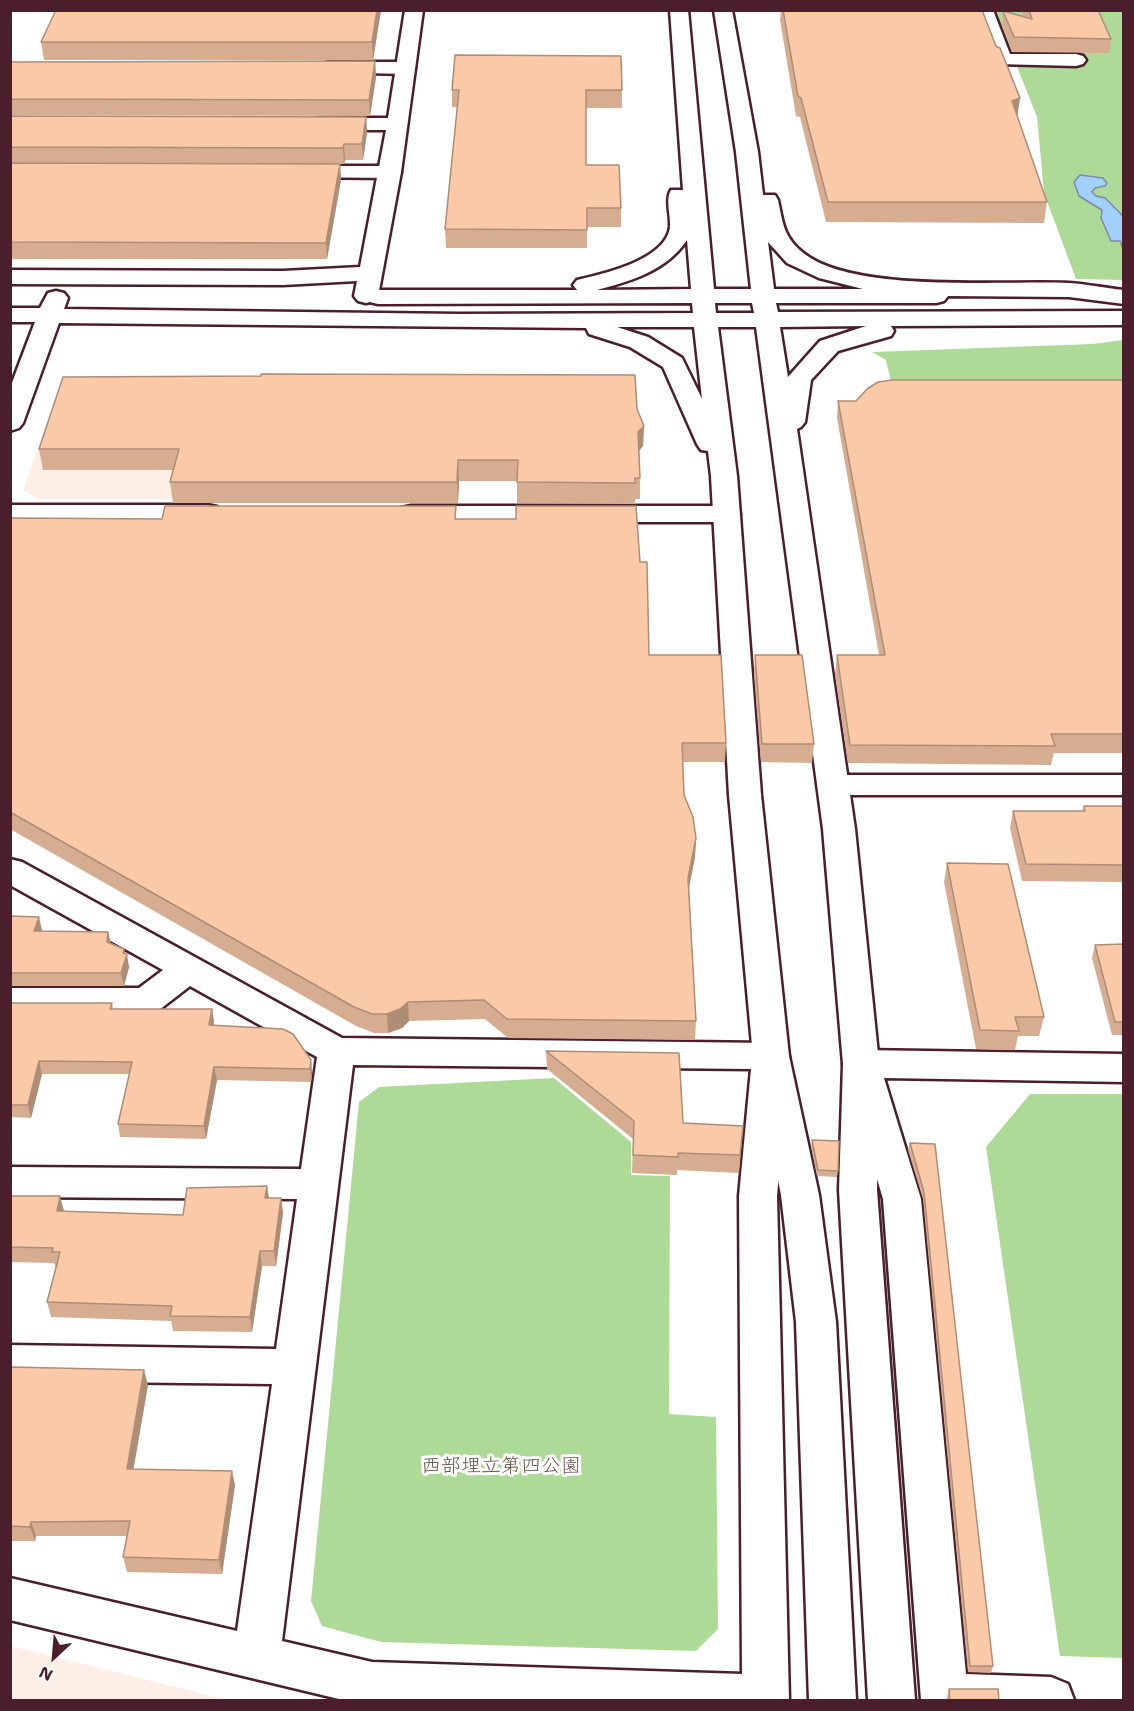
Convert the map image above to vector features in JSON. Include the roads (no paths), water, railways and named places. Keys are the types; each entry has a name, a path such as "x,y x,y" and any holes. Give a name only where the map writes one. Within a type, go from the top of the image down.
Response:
{"street":[{"path":"366,297 390,172 414,10"},
{"path":"407,298 443,288 555,288 588,284 629,272 658,257 671,246 680,230 676,139 687,101 669,52 662,10"},
{"path":"679,10 705,307 724,476 745,795 771,1056 800,1195 816,1322 833,1701"},
{"path":"723,10 745,142 765,307 834,785 861,1064 858,1190 865,1325 892,1701"},
{"path":"983,10 1003,60 1076,60"},
{"path":"744,15 743,26 751,77 745,142 764,186 775,236 794,255 837,277 862,283 907,288 1069,290 1124,297"},
{"path":"310,68 405,68"},
{"path":"303,123 397,124"},
{"path":"271,172 390,172"},
{"path":"10,277 283,278 369,274"},
{"path":"10,297 53,306 459,321 598,329 639,342 673,363 724,476"},
{"path":"10,315 53,306 366,297 765,307 1124,297"},
{"path":"10,423 53,306"},
{"path":"459,321 705,307"},
{"path":"765,307 1117,319"},
{"path":"787,450 799,379 829,346 872,332 1117,319"},
{"path":"10,513 228,513"},
{"path":"383,514 726,514"},
{"path":"834,785 1124,785"},
{"path":"10,870 336,1051 771,1056"},
{"path":"10,1001 146,1001 189,969"},
{"path":"257,1657 336,1051"},
{"path":"10,1599 372,1685 766,1699 758,1196 771,1056"},
{"path":"861,1064 1124,1068"},
{"path":"861,1064 902,1199 945,1698 1051,1701"},
{"path":"10,1182 318,1184"},
{"path":"10,1363 293,1367"}],"water":[{"path":"1080,175 1103,178 1107,183 1105,186 1095,188 1092,192 1096,196 1105,198 1123,216 1123,249 1120,241 1111,241 1101,218 1102,210 1079,196 1074,182"}],"park label":[{"name":"西部埋立第四公園","path":"501,1467"}]}
